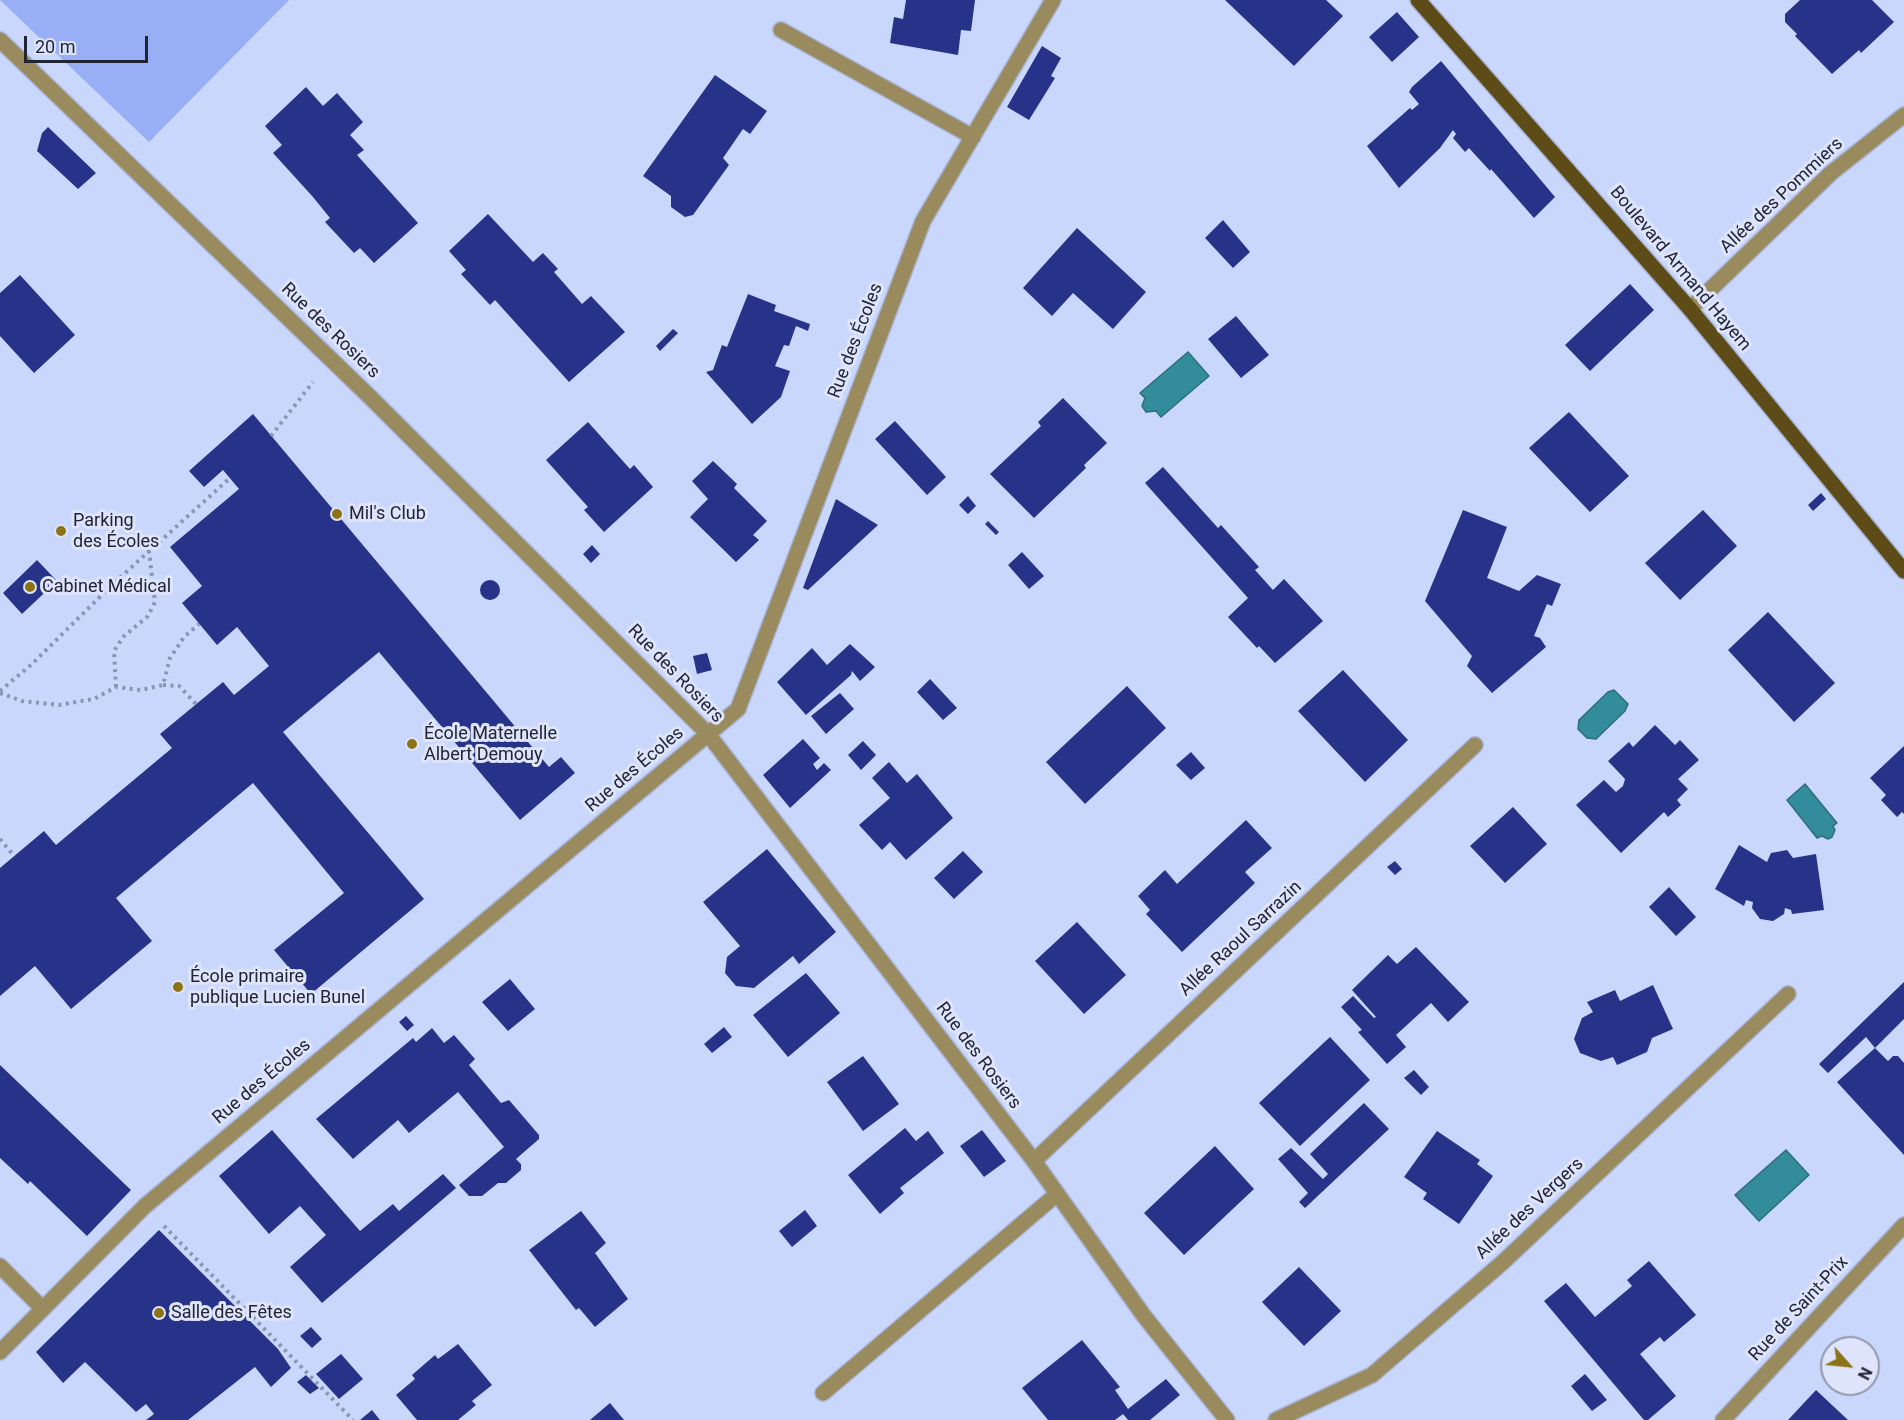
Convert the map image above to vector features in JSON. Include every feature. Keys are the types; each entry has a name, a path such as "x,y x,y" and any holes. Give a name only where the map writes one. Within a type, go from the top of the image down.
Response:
{"main road":[{"name":"Boulevard Armand Hayem","path":"1418,0 1690,309 1904,570"}],"street":[{"name":"Rue des Écoles","path":"0,1352 144,1206 738,709 923,221 1053,0"},
{"path":"781,30 973,136"},
{"name":"Rue des Rosiers","path":"0,40 331,359 708,734 1034,1161 1144,1316 1227,1420"},
{"name":"Allée des Pommiers","path":"1690,309 1831,173 1904,115"},
{"name":"Allée Raoul Sarrazin","path":"1034,1161 1475,745"},
{"name":"Allée des Vergers","path":"1276,1420 1372,1375 1502,1263 1788,994"},
{"path":"824,1393 1057,1194"},
{"name":"Rue de Saint-Prix","path":"1723,1420 1904,1225"},
{"path":"0,1266 43,1309"}],"path":[{"path":"271,436 331,359"},
{"path":"196,704 179,686 163,685 141,690 117,687 94,699 59,705 22,700 0,692 230,478"},
{"path":"117,687 114,651 123,637 148,616 155,602 150,551"},
{"path":"163,685 170,658 184,637 199,624"},
{"path":"0,839 14,856"},
{"path":"144,1206 353,1420"}],"shaded area":[{"path":"0,0 289,0 149,142"},
{"path":"1188,352 1209,376 1161,417 1156,411 1146,412 1142,406 1145,398 1140,393"},
{"path":"1614,690 1628,704 1625,711 1596,739 1587,738 1578,729 1579,720 1608,692"},
{"path":"1805,784 1837,823 1833,826 1835,830 1832,837 1828,839 1822,836 1817,838 1787,800"},
{"path":"1786,1150 1809,1175 1759,1221 1735,1195"}],"building":[{"path":"906,0 975,0 971,31 961,30 958,55 890,43 894,17 903,19"},
{"path":"1225,0 1326,0 1343,16 1294,66"},
{"path":"1800,0 1872,0 1894,22 1861,53 1859,50 1832,74 1795,36 1797,34 1785,22 1785,14"},
{"path":"1397,12 1419,37 1392,62 1369,37"},
{"path":"1042,46 1061,58 1051,76 1055,78 1029,120 1007,107"},
{"path":"1441,61 1555,197 1534,218 1491,169 1490,171 1469,148 1465,152 1453,138 1456,134 1453,130 1440,148 1399,188 1367,146 1410,108 1412,110 1419,104 1409,92"},
{"path":"715,75 767,111 750,134 743,129 723,158 729,165 693,215 685,217 671,207 671,196 643,176"},
{"path":"306,87 323,106 337,93 363,122 350,135 364,150 357,155 418,223 374,263 360,248 354,253 325,222 330,218 273,153 282,145 265,126"},
{"path":"48,127 96,173 78,189 37,151 42,133"},
{"path":"488,214 533,262 543,253 558,269 554,272 582,304 591,296 625,332 569,382 495,300 490,305 461,274 466,270 449,251"},
{"path":"1223,220 1250,252 1233,268 1205,238"},
{"path":"1077,228 1146,292 1113,329 1073,293 1052,316 1023,288"},
{"path":"20,275 75,335 34,373 0,336 0,293"},
{"path":"1630,284 1654,310 1590,371 1565,345"},
{"path":"748,294 776,305 774,311 810,324 808,331 796,326 789,346 784,345 775,366 790,371 781,397 752,424 706,372 713,370 722,345 727,347"},
{"path":"1236,316 1269,355 1241,378 1208,339"},
{"path":"673,329 678,333 660,351 656,346"},
{"path":"1063,398 1107,443 1084,465 1086,468 1034,518 990,474 1041,426 1038,422"},
{"path":"1569,412 1629,476 1590,512 1529,448"},
{"path":"253,414 549,767 561,757 575,773 520,820 379,652 283,732 424,899 311,994 274,950 344,893 253,783 116,898 152,941 71,1009 35,966 0,996 0,868 44,831 56,845 172,748 160,734 223,682 234,695 269,666 237,627 217,645 182,603 202,586 170,547 239,489 223,470 204,487 189,471"},
{"path":"895,421 946,477 927,495 875,439"},
{"path":"588,422 630,469 634,465 653,487 604,532 584,510 588,507 546,460"},
{"path":"713,461 737,484 734,488 767,521 753,535 759,540 736,562 690,517 708,499 692,481"},
{"path":"1163,467 1218,528 1221,525 1259,567 1255,570 1273,590 1284,579 1323,621 1275,663 1259,646 1257,648 1228,617 1248,598 1145,483"},
{"path":"1821,493 1826,499 1813,511 1808,505"},
{"path":"968,496 976,506 968,514 959,505"},
{"path":"836,499 878,525 808,590 803,588"},
{"path":"1463,510 1507,527 1487,578 1519,591 1537,575 1561,584 1552,606 1547,604 1534,636 1540,638 1546,647 1492,693 1467,666 1472,656 1425,601"},
{"path":"1703,510 1737,546 1680,600 1645,563"},
{"path":"988,521 999,532 996,535 985,524"},
{"path":"592,545 600,554 591,563 583,554"},
{"path":"1022,552 1044,576 1029,589 1008,565"},
{"name":"Cabinet Médical","path":"37,560 57,581 22,614 3,593"},
{"path":"490,580 497,583 500,590 497,597 490,600 483,597 480,590 483,583"},
{"path":"1768,612 1835,683 1794,722 1728,650"},
{"path":"850,644 875,667 860,681 852,671 851,675 806,715 777,682 812,648 827,665"},
{"path":"707,653 712,670 697,674 693,656"},
{"path":"1343,670 1408,740 1365,782 1298,711"},
{"path":"930,679 957,708 943,720 917,692"},
{"path":"1127,686 1166,728 1085,804 1046,762"},
{"path":"840,693 854,709 826,734 811,716"},
{"path":"1655,725 1675,745 1680,740 1699,760 1678,779 1688,789 1677,800 1681,805 1668,817 1664,812 1621,853 1576,805 1604,780 1616,792 1623,786 1625,779 1608,761 1629,742 1633,747"},
{"path":"803,739 820,758 813,764 817,770 824,763 831,770 790,808 763,775"},
{"path":"863,741 876,755 861,770 848,755"},
{"path":"1904,746 1904,814 1902,812 1897,817 1881,800 1886,795 1870,778"},
{"path":"1191,752 1205,768 1191,780 1176,765"},
{"path":"889,762 907,783 917,774 953,818 906,860 890,842 882,850 859,825 890,798 872,778"},
{"path":"1513,807 1547,844 1505,883 1470,846"},
{"path":"1246,820 1272,848 1245,872 1255,883 1182,952 1146,914 1150,910 1138,896 1165,870 1177,884"},
{"path":"1739,845 1767,862 1771,853 1787,850 1793,858 1816,854 1824,910 1792,914 1791,910 1785,908 1784,914 1773,921 1760,919 1752,908 1753,902 1746,900 1744,906 1715,889"},
{"path":"767,849 836,932 799,964 793,956 754,988 736,986 725,973 727,957 740,946 703,902"},
{"path":"963,851 983,872 954,899 934,878"},
{"path":"1395,861 1402,869 1395,875 1387,867"},
{"path":"1669,887 1696,917 1676,936 1649,907"},
{"path":"1077,922 1126,975 1084,1014 1035,961"},
{"path":"1416,947 1469,1002 1448,1022 1431,1003 1396,1035 1406,1047 1387,1064 1358,1032 1362,1030 1341,1007 1353,996 1374,1018 1376,1017 1352,990 1388,955 1397,964"},
{"path":"806,973 840,1013 788,1057 753,1015"},
{"path":"510,979 535,1009 508,1031 482,1002"},
{"path":"1904,982 1904,1019 1875,1048 1866,1037 1828,1073 1819,1064"},
{"path":"1653,985 1673,1029 1652,1038 1647,1052 1617,1065 1613,1057 1601,1061 1580,1053 1574,1039 1582,1018 1593,1012 1587,1002 1615,990 1620,1001"},
{"path":"406,1016 414,1025 407,1031 399,1022"},
{"path":"724,1027 732,1037 712,1053 704,1044"},
{"path":"432,1028 444,1043 454,1035 475,1059 469,1065 501,1103 509,1100 539,1135 539,1139 516,1159 521,1164 521,1170 506,1183 498,1183 482,1196 469,1196 459,1185 504,1147 458,1092 409,1133 398,1120 353,1159 316,1119 413,1038 416,1042"},
{"path":"1330,1037 1370,1080 1300,1146 1259,1103"},
{"path":"1875,1048 1888,1061 1893,1056 1898,1056 1904,1063 1904,1155 1837,1082"},
{"path":"863,1056 899,1104 863,1131 827,1082"},
{"path":"0,1065 131,1190 87,1236 30,1181 28,1184 0,1158"},
{"path":"1414,1070 1429,1087 1421,1095 1404,1078"},
{"path":"1364,1103 1389,1129 1305,1208 1299,1202 1308,1193 1278,1159 1291,1148 1323,1179 1328,1174 1310,1154"},
{"path":"905,1128 916,1141 928,1131 944,1153 900,1188 904,1193 880,1214 848,1175"},
{"path":"272,1130 360,1231 393,1204 399,1211 443,1174 456,1188 322,1303 290,1267 326,1235 300,1206 269,1234 219,1176"},
{"path":"982,1130 1006,1161 984,1177 960,1146"},
{"path":"1437,1131 1480,1160 1477,1164 1493,1176 1459,1224 1423,1199 1427,1193 1404,1177"},
{"path":"1215,1146 1254,1189 1184,1255 1144,1213"},
{"path":"805,1210 817,1226 792,1247 779,1231"},
{"path":"581,1211 606,1243 595,1253 628,1299 595,1327 579,1308 576,1310 529,1250"},
{"name":"Salle des Fêtes","path":"159,1230 278,1349 291,1368 271,1387 255,1367 188,1420 146,1420 154,1414 146,1404 136,1412 85,1362 63,1383 36,1352"},
{"path":"1649,1261 1696,1315 1664,1342 1660,1337 1640,1354 1676,1396 1648,1420 1644,1420 1544,1301 1566,1283 1595,1317 1632,1286 1627,1280"},
{"path":"1299,1267 1341,1311 1304,1346 1262,1302"},
{"path":"311,1327 322,1339 312,1348 300,1336"},
{"path":"1082,1340 1120,1387 1115,1390 1128,1409 1166,1379 1180,1395 1150,1420 1128,1420 1123,1414 1115,1420 1048,1420 1022,1388"},
{"path":"458,1344 492,1385 472,1401 476,1405 458,1420 417,1420 396,1395 415,1379 412,1375 435,1355 438,1359"},
{"path":"341,1354 363,1379 339,1399 316,1374"},
{"path":"1585,1374 1607,1400 1592,1411 1571,1386"},
{"path":"306,1375 319,1388 310,1394 297,1382"},
{"path":"1816,1390 1848,1420 1788,1420"},
{"path":"610,1403 624,1420 590,1420"},
{"path":"372,1410 380,1420 360,1420"}],"place":[{"name":"Mil's Club","path":"337,514"},
{"name":"Parking des Écoles","path":"61,531"},
{"name":"Cabinet Médical","path":"30,587"},
{"name":"École Maternelle Albert Demouy","path":"412,744"},
{"name":"École primaire publique Lucien Bunel","path":"178,987"},
{"name":"Salle des Fêtes","path":"159,1313"}]}
